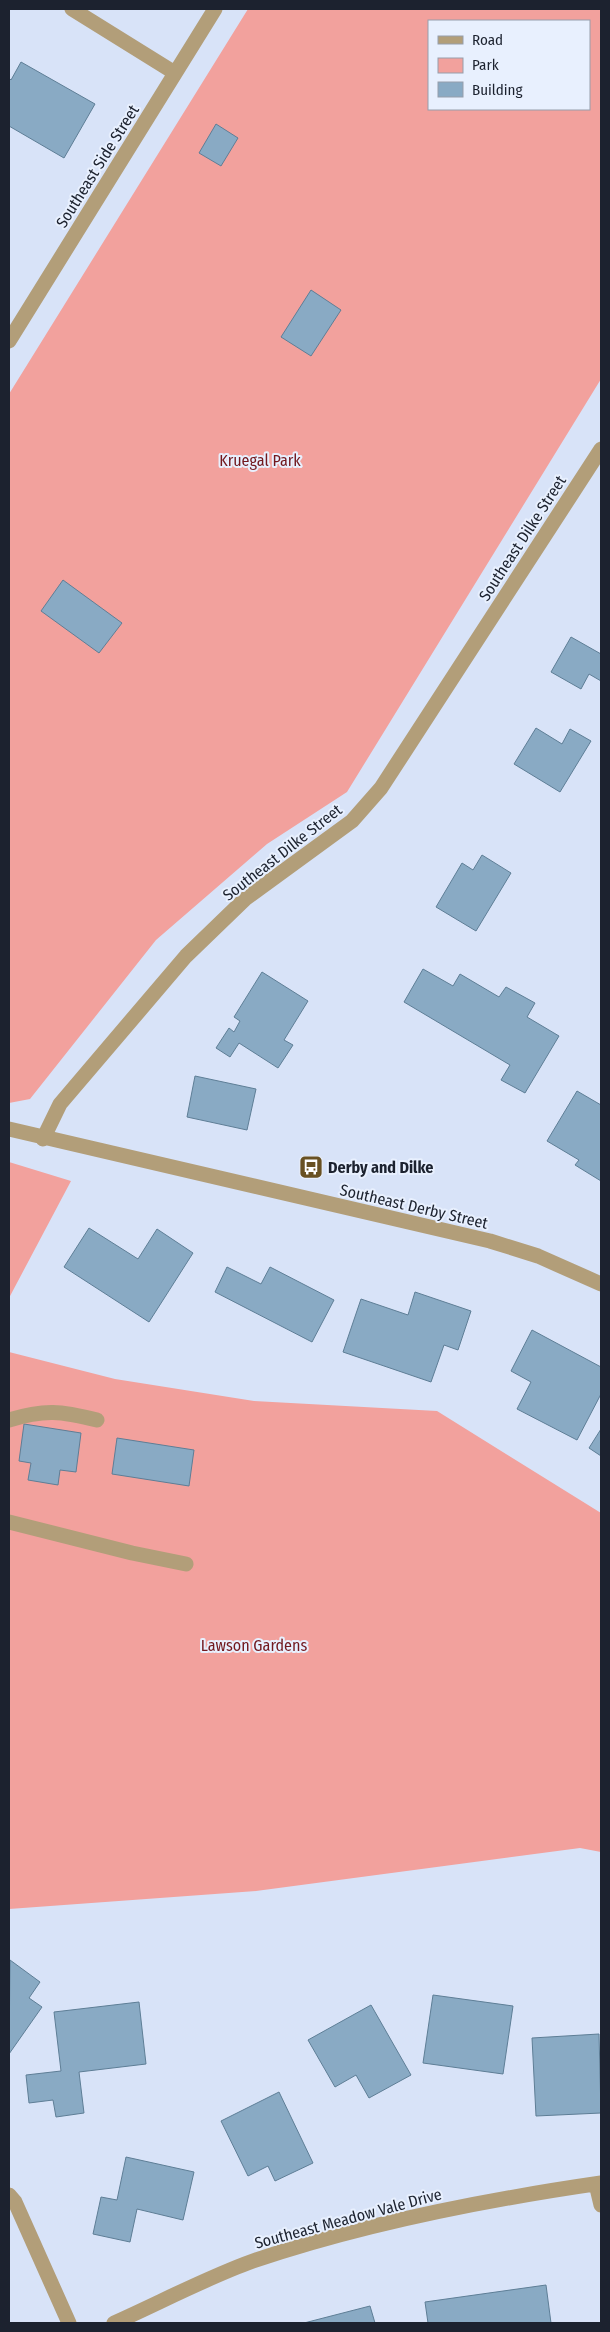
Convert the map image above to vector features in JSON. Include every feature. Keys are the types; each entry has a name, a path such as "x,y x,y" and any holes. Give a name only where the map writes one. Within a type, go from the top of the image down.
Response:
{"street":[{"path":"72,9 175,73"},
{"name":"Southeast Side Street","path":"9,341 215,9"},
{"name":"Southeast Dilke Street","path":"44,1139 60,1104 186,956 245,899 352,822 381,788 601,449"},
{"name":"Southeast Derby Street","path":"9,1129 44,1139 490,1241 538,1256 601,1284"},
{"path":"9,1420 35,1412 63,1411 97,1420"},
{"path":"9,1522 132,1553 186,1564"},
{"path":"598,2184 601,2205"},
{"name":"Southeast Meadow Vale Drive","path":"114,2323 252,2262 338,2236 448,2210 598,2184"},
{"path":"9,2195 15,2202 69,2323"}],"green space":[{"name":"Kruegal Park","path":"248,9 601,9 601,379 347,792 267,844 156,940 30,1099 9,1103 9,394"},
{"path":"9,1162 71,1181 9,1298"},
{"name":"Lawson Gardens","path":"9,1352 115,1379 254,1401 437,1411 601,1513 601,1852 580,1848 256,1891 9,1909"}],"building":[{"path":"21,62 95,104 64,158 9,126 9,78 11,80"},
{"path":"216,124 238,138 221,166 199,153"},
{"path":"311,290 341,310 311,356 281,337"},
{"path":"63,580 122,623 99,653 41,611"},
{"path":"571,637 601,654 601,681 589,674 581,689 551,672"},
{"path":"536,728 562,744 570,729 591,741 560,792 514,764"},
{"path":"482,855 511,873 476,931 436,907 462,863 473,870"},
{"path":"423,969 453,986 460,974 499,997 506,987 535,1003 527,1017 559,1036 525,1093 501,1080 510,1065 404,1002"},
{"path":"262,972 308,1001 284,1040 293,1045 278,1068 239,1043 230,1057 216,1048 229,1028 234,1032 240,1021 234,1017"},
{"path":"195,1076 256,1089 247,1130 187,1117"},
{"path":"577,1091 601,1105 601,1181 575,1165 579,1160 547,1141"},
{"path":"89,1228 138,1259 157,1229 193,1253 149,1322 64,1267"},
{"path":"227,1267 261,1284 270,1267 334,1300 312,1342 215,1292"},
{"path":"415,1292 471,1311 458,1350 444,1345 431,1382 343,1352 361,1299 408,1315"},
{"path":"532,1330 601,1367 601,1394 577,1440 517,1409 531,1382 511,1371"},
{"path":"24,1424 81,1433 76,1472 60,1470 58,1485 28,1480 31,1463 19,1461"},
{"path":"601,1429 601,1456 589,1448"},
{"path":"117,1438 194,1450 189,1486 112,1474"},
{"path":"10,1960 40,1982 29,1998 42,2007 9,2054"},
{"path":"433,1995 513,2006 503,2074 423,2063"},
{"path":"139,2002 146,2064 79,2072 84,2113 56,2117 53,2100 29,2103 26,2075 61,2071 54,2012"},
{"path":"371,2005 411,2075 369,2098 356,2075 335,2087 308,2040"},
{"path":"599,2034 601,2113 536,2116 532,2038"},
{"path":"279,2092 313,2163 275,2181 268,2166 248,2176 221,2121"},
{"path":"126,2157 194,2172 183,2220 137,2209 130,2242 93,2234 101,2197 117,2200"},
{"path":"546,2285 551,2323 428,2323 425,2302"},
{"path":"370,2306 375,2323 304,2323"}],"place":[{"name":"Derby and Dilke","path":"311,1167"}]}
